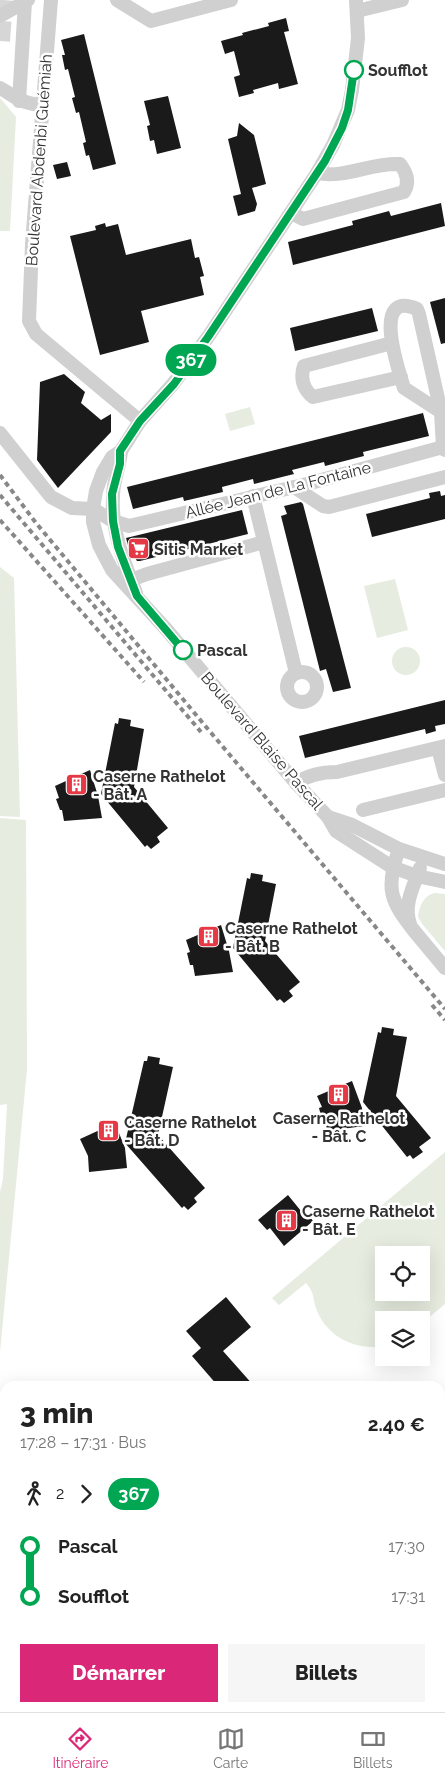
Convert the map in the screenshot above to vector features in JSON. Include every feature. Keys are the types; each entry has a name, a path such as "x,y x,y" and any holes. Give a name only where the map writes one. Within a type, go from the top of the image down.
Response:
{"street":[{"name":"Boulevard Abdenbi Guémiah","path":"51,0 32,244 29,321 36,334 140,421"},
{"path":"117,0 151,21 231,0"},
{"path":"356,6 402,0"},
{"path":"19,101 26,1"},
{"path":"0,16 26,1"},
{"name":"Boulevard Blaise Pascal","path":"356,6 358,38 348,110 334,145 208,337 174,384 140,421 103,472 96,491 93,522 99,545 112,570 132,588 296,783 328,817 336,831 392,867 417,876 445,882"},
{"path":"0,88 16,97 19,101 42,105"},
{"path":"291,213 303,219 404,192 408,185 406,171 400,164 389,163 345,173 326,175 317,173"},
{"path":"441,412 404,388 389,325 392,314 401,307 417,309 441,412 444,449"},
{"path":"392,343 304,366 301,374 303,382 306,392 313,397 401,377"},
{"path":"0,433 51,496 72,508 93,509 113,521"},
{"name":"Allée Jean de La Fontaine","path":"113,521 129,526 444,449"},
{"name":"Boulevard Blaise Pascal","path":"120,451 120,464 112,494 113,521 118,547 132,588"},
{"path":"294,487 323,506 329,507 445,477"},
{"path":"253,496 296,673"},
{"path":"132,588 147,574 264,542"},
{"path":"296,783 302,779 320,774 337,772 441,747 445,775"},
{"path":"364,810 445,790"},
{"name":"Boulevard Blaise Pascal","path":"328,817 352,825 399,849 445,864"},
{"path":"399,849 392,867 393,897 397,909 445,968"},
{"path":"411,927 407,916 408,898 424,858"}],"shaded area":[{"path":"0,98 16,117 10,231 0,231"},
{"path":"250,407 255,424 230,431 225,414"},
{"path":"0,567 14,578 20,817 0,816"},
{"path":"395,579 408,630 377,638 364,586"},
{"path":"406,647 416,651 420,661 416,671 406,675 396,671 392,661 396,651"},
{"path":"0,818 26,820 27,1069 0,1352 0,1192 3,1179 7,1104 0,1105"},
{"path":"435,893 445,894 445,951 418,917 423,902 428,896"},
{"path":"445,1152 445,1304 430,1316 430,1311 375,1311 375,1347 373,1347 352,1344 334,1334 321,1318 312,1293 306,1283 279,1305 272,1298"}],"building":[{"path":"286,18 289,31 284,32 298,84 279,89 278,83 253,90 254,93 239,97 234,77 240,75 234,51 225,54 221,41 269,26 268,23"},
{"path":"84,34 116,164 93,170 89,155 86,156 83,143 86,142 79,112 76,113 72,98 75,97 68,69 65,70 62,55 65,55 61,40"},
{"path":"168,96 181,148 157,154 154,140 150,141 147,126 150,125 144,101"},
{"path":"239,123 254,135 266,184 252,188 257,204 255,211 238,216 233,196 241,194 228,139 237,136"},
{"path":"67,162 71,176 57,179 53,165"},
{"path":"441,203 445,226 293,265 288,242 353,225 352,221 389,211 391,216"},
{"path":"105,223 106,227 118,224 126,255 191,239 195,258 199,257 204,276 200,277 204,295 141,311 149,342 100,355 70,236 96,230 95,226"},
{"path":"445,298 445,343 441,344 430,302"},
{"path":"372,308 378,331 295,351 290,328"},
{"path":"64,374 85,392 81,403 101,420 111,414 111,432 58,488 37,460 40,382"},
{"path":"423,413 429,436 363,452 364,456 325,466 324,462 292,470 294,474 254,484 253,479 222,487 223,492 184,501 183,497 133,509 127,487"},
{"path":"440,491 441,496 445,495 445,519 372,537 366,514 430,498 429,493"},
{"path":"301,502 351,688 333,692 326,669 320,671 281,516 287,514 284,506"},
{"path":"242,510 248,534 140,561 137,561 129,549 126,538"},
{"path":"445,700 445,724 435,726 436,731 426,734 425,729 305,758 299,736"},
{"name":"Caserne Rathelot - Bât. A","path":"119,718 131,720 130,726 144,729 134,787 168,828 157,837 160,842 151,849 147,845 145,847 101,794 115,723 118,724"},
{"path":"90,770 102,818 64,821 62,810 60,810 56,799 59,798 55,786"},
{"name":"Caserne Rathelot - Bât. B","path":"251,873 263,875 262,881 276,884 265,941 300,982 289,991 293,996 284,1003 280,999 277,1001 233,948 247,878 250,879"},
{"path":"221,925 233,972 195,976 193,965 190,965 187,953 190,952 186,940"},
{"name":"Caserne Rathelot - Bât. C","path":"382,1027 394,1029 393,1035 407,1037 396,1096 431,1138 419,1147 423,1152 413,1159 410,1155 407,1157 363,1102 378,1032 381,1033"},
{"name":"Caserne Rathelot - Bât. D","path":"148,1056 160,1058 159,1064 173,1067 158,1135 205,1188 194,1198 197,1202 188,1210 184,1206 182,1208 125,1143 144,1061 147,1061"},
{"path":"352,1081 362,1108 364,1126 327,1131 325,1119 322,1120 319,1108 322,1107 317,1096"},
{"path":"115,1123 125,1148 127,1168 89,1172 88,1156 80,1139"},
{"name":"Caserne Rathelot - Bât. E","path":"288,1195 301,1211 304,1209 313,1221 284,1246 270,1228 267,1230 258,1220"},
{"path":"226,1297 251,1327 223,1351 250,1381 214,1381 192,1356 201,1348 186,1331"}],"tunnel":[{"path":"0,41 3,0"}],"railway":[{"path":"0,475 36,523 445,1009"},
{"path":"0,495 201,732"},
{"path":"0,520 144,682"},
{"path":"432,1005 445,1020"}],"bus line":[{"name":"367","path":"183,650 137,596 118,547 113,521 112,494 120,464 120,451 140,421 174,384 208,337 325,161 342,128 348,110 354,70"}],"place":[{"name":"Soufflot","path":"354,70"},
{"name":"Sitis Market","path":"138,549"},
{"name":"Pascal","path":"183,650"},
{"name":"Caserne Rathelot - Bât. A","path":"77,785"},
{"name":"Caserne Rathelot - Bât. B","path":"209,937"},
{"name":"Caserne Rathelot - Bât. C","path":"339,1094"},
{"name":"Caserne Rathelot - Bât. D","path":"108,1131"},
{"name":"Caserne Rathelot - Bât. E","path":"286,1220"}]}
